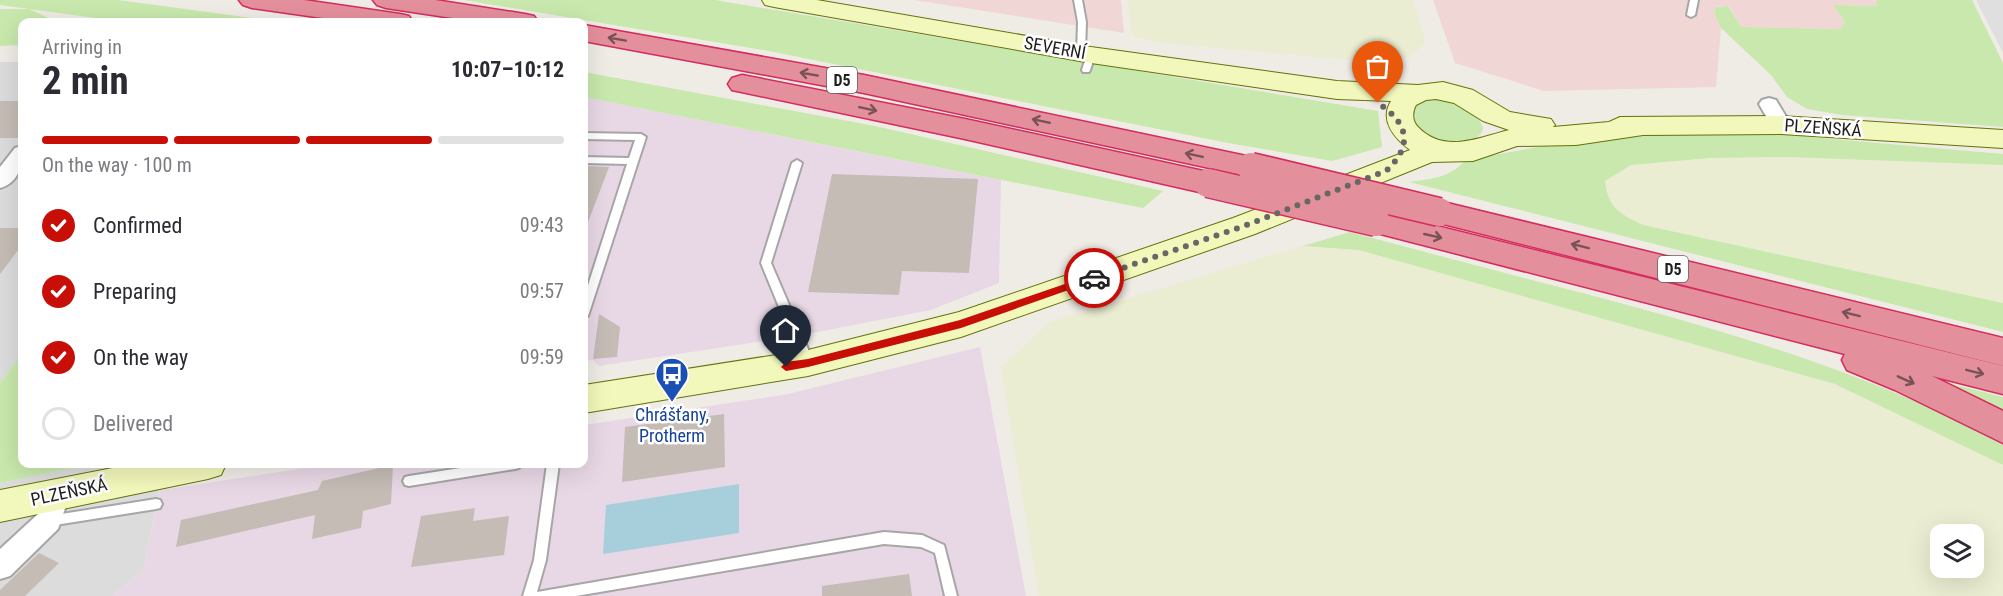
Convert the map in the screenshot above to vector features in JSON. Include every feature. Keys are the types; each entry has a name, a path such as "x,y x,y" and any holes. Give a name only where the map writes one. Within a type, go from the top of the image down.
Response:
{"highway":[{"path":"252,0 373,18"},
{"path":"386,0 500,18"},
{"name":"D5","path":"588,34 864,84 1251,167 1439,212 1621,269 1674,296 2003,380"},
{"name":"D5","path":"588,56 848,105 1376,222 1621,269 1907,328 2003,352"},
{"path":"1674,296 1872,365 1939,395 2003,428"},
{"path":"1907,328 2003,344"}],"main road":[{"name":"SEVERNÍ","path":"774,0 1086,59 1337,90 1417,93"},
{"name":"SEVERNÍ","path":"1337,90 1378,103 1402,126"},
{"name":"PLZEŇSKÁ","path":"1417,93 1437,91 1458,94 1502,119 1525,124 1642,126 1775,114 2003,139"},
{"path":"1386,171 1403,150 1402,126 1398,116 1401,105 1407,98 1417,93"},
{"path":"1487,111 1495,130 1488,145"},
{"name":"PLZEŇSKÁ","path":"1402,126 1420,143 1447,152"},
{"name":"PLZEŇSKÁ","path":"588,398 808,363 961,324 1244,226 1422,155 1473,152 1517,137 1576,136 1642,126"},
{"name":"PLZEŇSKÁ","path":"0,506 53,508 194,468"}],"street":[{"path":"0,152 18,153"},
{"path":"0,181 18,158"},
{"path":"0,567 53,508"}],"lane":[{"path":"1078,0 1086,59"},
{"path":"1691,15 1694,0"},
{"path":"588,136 641,137 588,301"},
{"path":"588,160 633,161"},
{"path":"797,163 766,263 808,363"},
{"path":"409,481 490,468"},
{"path":"529,596 540,560 552,468"},
{"path":"53,508 156,504"},
{"path":"541,596 884,538 922,541 940,549 951,596"}],"shaded area":[{"path":"914,0 1121,0 1124,33"},
{"path":"1433,0 1874,0 1879,6 1833,5 1845,22 1840,29 1742,27 1729,6 1716,7 1714,13 1721,28 1716,87 1544,91 1455,63"},
{"path":"1976,0 2003,0 2003,53"},
{"path":"0,62 18,62 18,359 0,383"},
{"path":"588,98 1001,180 999,283 931,310 797,336 599,366 593,360 588,361"},
{"path":"980,347 1026,596 112,596 143,570 160,490 306,468 588,468 588,424 788,394"},
{"path":"73,468 164,468 143,570 112,596 0,596 0,483"}],"green space":[{"path":"0,0 118,0 253,18 96,18 0,5"},
{"path":"464,0 715,0 1378,111 1382,147 1332,161 1228,143 769,51 588,21 588,18 572,18"},
{"path":"1128,0 1413,0 1425,39 1424,44 1411,56 1389,60 1348,60 1173,44 1135,38 1130,27"},
{"path":"1875,0 1972,0 2003,63 2003,127 1842,115 1807,109 1787,97 1771,75 1721,28 1714,13 1716,7 1728,6 1742,27 1840,29 1845,22 1833,5 1878,6"},
{"path":"0,9 29,9 49,18 18,18 18,45 0,46"},
{"path":"588,73 875,126 1163,191 1143,208 588,98"},
{"path":"1424,100 1453,101 1477,115 1483,128 1481,134 1469,143 1439,143 1414,128 1412,109"},
{"path":"1697,133 1788,135 2003,154 2003,165 1789,157 1710,158 1631,165 1605,181 1609,198 1616,209 1643,225 2003,303 2003,332 1409,182 1447,174 1465,160 1578,140"},
{"path":"1789,157 2003,165 2003,303 1643,225 1618,212 1606,194 1605,181 1631,165 1710,158"},
{"path":"1350,232 1693,323 1851,375 1953,419 2003,444 2003,465 1835,384 1359,250 1303,246"},
{"path":"1303,246 1359,250 1835,384 1996,460 2003,465 2003,596 1039,596 1001,367 1050,322"},
{"path":"18,359 18,468 73,468 0,483 0,383"},
{"path":"1948,383 2003,397 2003,415 1948,385"}],"water":[{"path":"739,484 739,533 603,554 606,505"}],"building":[{"path":"0,101 18,101 18,138 0,138"},
{"path":"588,166 609,167 588,222"},
{"path":"832,174 978,179 969,273 902,271 899,295 808,292"},
{"path":"0,228 18,228 18,250 0,274"},
{"path":"599,314 620,327 617,357 593,359"},
{"path":"724,414 725,467 622,482 625,427"},
{"path":"380,468 393,468 391,504 363,511 361,528 312,539 315,515 176,547 181,520 318,490 322,481"},
{"path":"475,508 473,521 509,516 504,555 411,567 421,516"},
{"path":"39,553 59,563 25,596 0,596 0,590"},
{"path":"909,574 912,596 822,596 822,586"}],"way so far":[{"path":"1094,278 1244,226 1386,171 1401,155 1405,136 1401,124 1378,103"}],"place":[{"name":"Chrášťany, Protherm","path":"672,403"}],"route":[{"path":"786,367 961,324 1094,278"}]}
